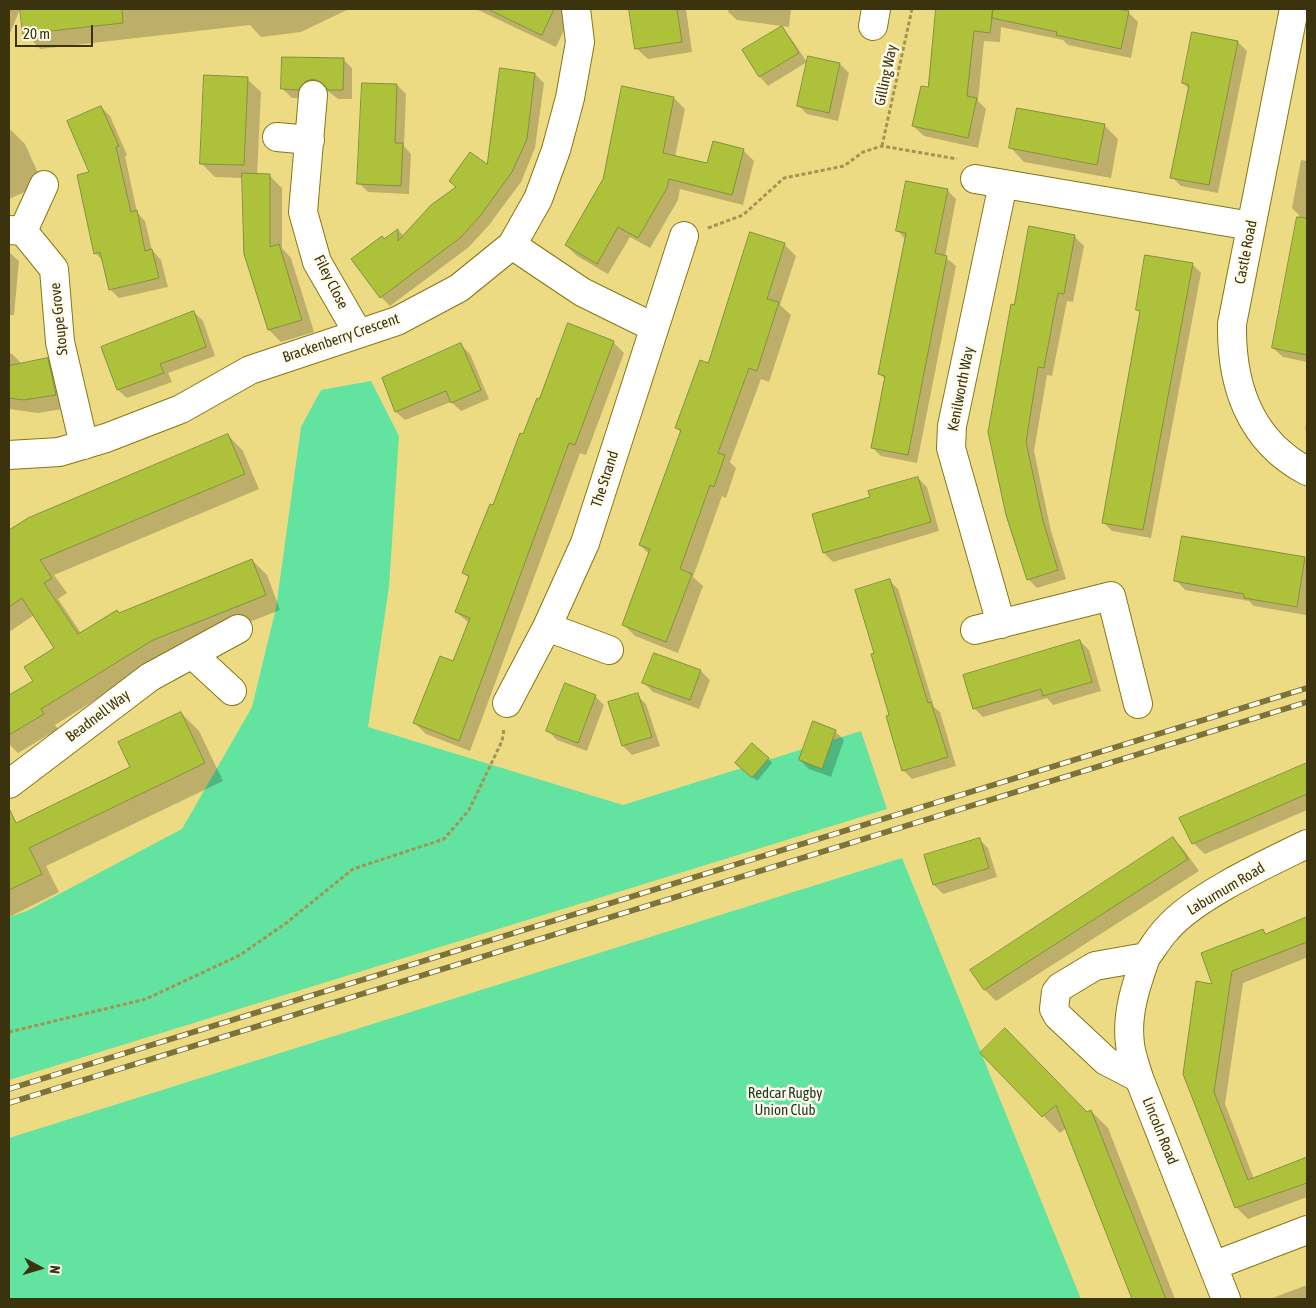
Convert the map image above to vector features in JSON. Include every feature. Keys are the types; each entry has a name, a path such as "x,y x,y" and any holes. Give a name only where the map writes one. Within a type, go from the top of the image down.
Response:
{"street":[{"name":"Brackenberry Crescent","path":"9,455 59,452 84,445 181,409 250,370 397,321 459,288 512,245 538,199 556,150 570,98 580,42 576,9"},
{"name":"Castle Road","path":"1294,9 1232,324 1231,349 1235,377 1243,404 1262,432 1278,450 1307,471"},
{"name":"Filey Close","path":"313,95 303,212 317,262 358,334"},
{"path":"277,137 310,140"},
{"path":"975,178 1251,226"},
{"name":"Kenilworth Way","path":"1003,184 952,426 951,448 988,627 1111,596 1138,704"},
{"name":"Stoupe Grove","path":"44,185 16,231 54,269 60,342 84,445"},
{"name":"The Strand","path":"506,704 547,627 585,542 684,236"},
{"path":"512,245 582,292 654,327"},
{"path":"547,627 609,650"},
{"name":"Beadnell Way","path":"9,784 150,677 238,630"},
{"path":"192,654 232,691"},
{"name":"Laburnum Road","path":"1146,957 1167,928 1193,906 1275,859 1307,844"},
{"path":"1139,1078 1106,1061 1058,1016 1054,1009 1056,992 1060,987 1094,966 1146,957"},
{"name":"Lincoln Road","path":"1146,957 1136,986 1130,1016 1130,1044 1139,1078 1226,1299"},
{"path":"1213,1266 1307,1230"}],"path":[{"name":"Gilling Way","path":"882,146 912,9"},
{"path":"684,236 743,216 784,178 844,166 863,152 882,146 964,161 975,178"},
{"path":"9,1032 146,999 240,955 285,924 353,869 444,840 469,810 502,741 506,704"}],"green space":[{"path":"371,381 399,436 389,587 368,727 623,805 861,731 887,809 9,1080 9,917 27,911 182,829 252,707 276,608 301,427 321,390"},
{"name":"Redcar Rugby Union Club","path":"902,858 1081,1299 9,1299 9,1138"}],"building":[{"path":"20,9 122,9 123,23 23,34"},
{"path":"488,9 554,9 542,35"},
{"path":"629,9 677,9 682,42 635,49"},
{"path":"936,9 993,9 990,33 974,31 967,96 977,98 968,138 912,126 921,86 928,87"},
{"path":"993,9 1117,9 1129,11 1121,49 1056,35 1057,32 992,18"},
{"path":"782,26 799,53 759,77 742,50"},
{"path":"1192,32 1238,41 1209,185 1170,178 1189,85 1182,83"},
{"path":"808,56 840,63 829,113 797,106"},
{"path":"282,57 344,58 343,90 328,90 322,83 314,79 306,81 299,90 281,89"},
{"path":"500,68 535,73 527,139 512,172 480,216 460,238 380,298 351,259 382,236 384,239 398,229 398,241 431,205 456,187 449,181 470,152 487,164"},
{"path":"204,75 248,77 244,165 200,164"},
{"path":"362,83 397,84 395,143 403,143 401,186 357,184"},
{"path":"622,86 674,97 663,153 707,163 713,141 744,149 732,195 669,179 667,188 638,238 618,227 597,264 565,245 603,179"},
{"path":"101,106 119,146 116,147 131,212 137,210 145,251 152,249 159,278 109,290 100,252 94,254 77,175 89,172 67,121"},
{"path":"1017,108 1105,124 1097,165 1009,148"},
{"path":"242,173 270,174 270,247 279,244 302,320 268,330 244,254"},
{"path":"906,181 948,189 935,253 947,256 908,455 871,448 885,376 878,374 906,233 896,231"},
{"path":"1297,217 1307,218 1307,355 1272,348"},
{"path":"1029,226 1075,235 1064,294 1058,293 1044,368 1038,367 1026,442 1043,521 1058,570 1027,580 1006,515 988,432 1011,304 1014,305"},
{"path":"750,232 785,243 767,299 779,302 757,371 749,368 718,453 725,455 714,487 710,485 680,569 692,574 666,642 622,625 650,549 639,545 681,430 675,428 700,360 708,363"},
{"path":"1145,255 1193,263 1143,530 1102,523 1140,311 1136,310"},
{"path":"194,311 206,347 160,364 164,373 117,390 101,347"},
{"path":"568,323 614,341 575,445 569,443 459,741 413,723 440,656 453,661 470,618 455,612 469,576 462,573 490,504 493,505 520,433 523,434 537,398 539,399"},
{"path":"461,343 481,390 451,403 446,391 395,412 382,378"},
{"path":"48,358 56,395 24,400 9,398 9,366"},
{"path":"228,434 245,474 40,560 52,578 44,583 78,634 117,610 119,613 252,559 266,595 153,640 41,709 44,714 9,735 9,695 33,681 24,667 54,648 22,598 9,607 9,530 28,518"},
{"path":"918,477 931,522 823,553 812,514 870,497 868,491"},
{"path":"1182,536 1305,557 1297,607 1244,598 1244,594 1174,581"},
{"path":"890,579 928,703 931,702 948,757 902,771 886,716 889,715 871,654 874,653 855,590"},
{"path":"1080,640 1092,682 1043,696 1041,689 973,709 963,675"},
{"path":"654,653 701,670 690,700 642,683"},
{"path":"565,683 596,695 578,743 546,731"},
{"path":"638,693 652,737 622,746 608,702"},
{"path":"181,712 205,763 29,848 42,874 9,890 9,808 16,823 130,767 118,742"},
{"path":"813,721 836,730 822,769 799,760"},
{"path":"752,743 769,758 752,778 735,763"},
{"path":"1307,763 1307,794 1192,844 1179,818"},
{"path":"1173,837 1188,859 984,990 970,970"},
{"path":"980,838 989,868 933,885 924,855"},
{"path":"1307,917 1307,942 1232,971 1214,1092 1248,1180 1307,1157 1307,1183 1235,1208 1183,1074 1196,981 1212,984 1201,953 1263,929 1265,934"},
{"path":"1005,1028 1087,1112 1091,1110 1166,1299 1132,1299 1056,1105 1042,1117 980,1053"}],"railway":[{"path":"9,1089 1307,688"},
{"path":"9,1103 1307,702"}]}
